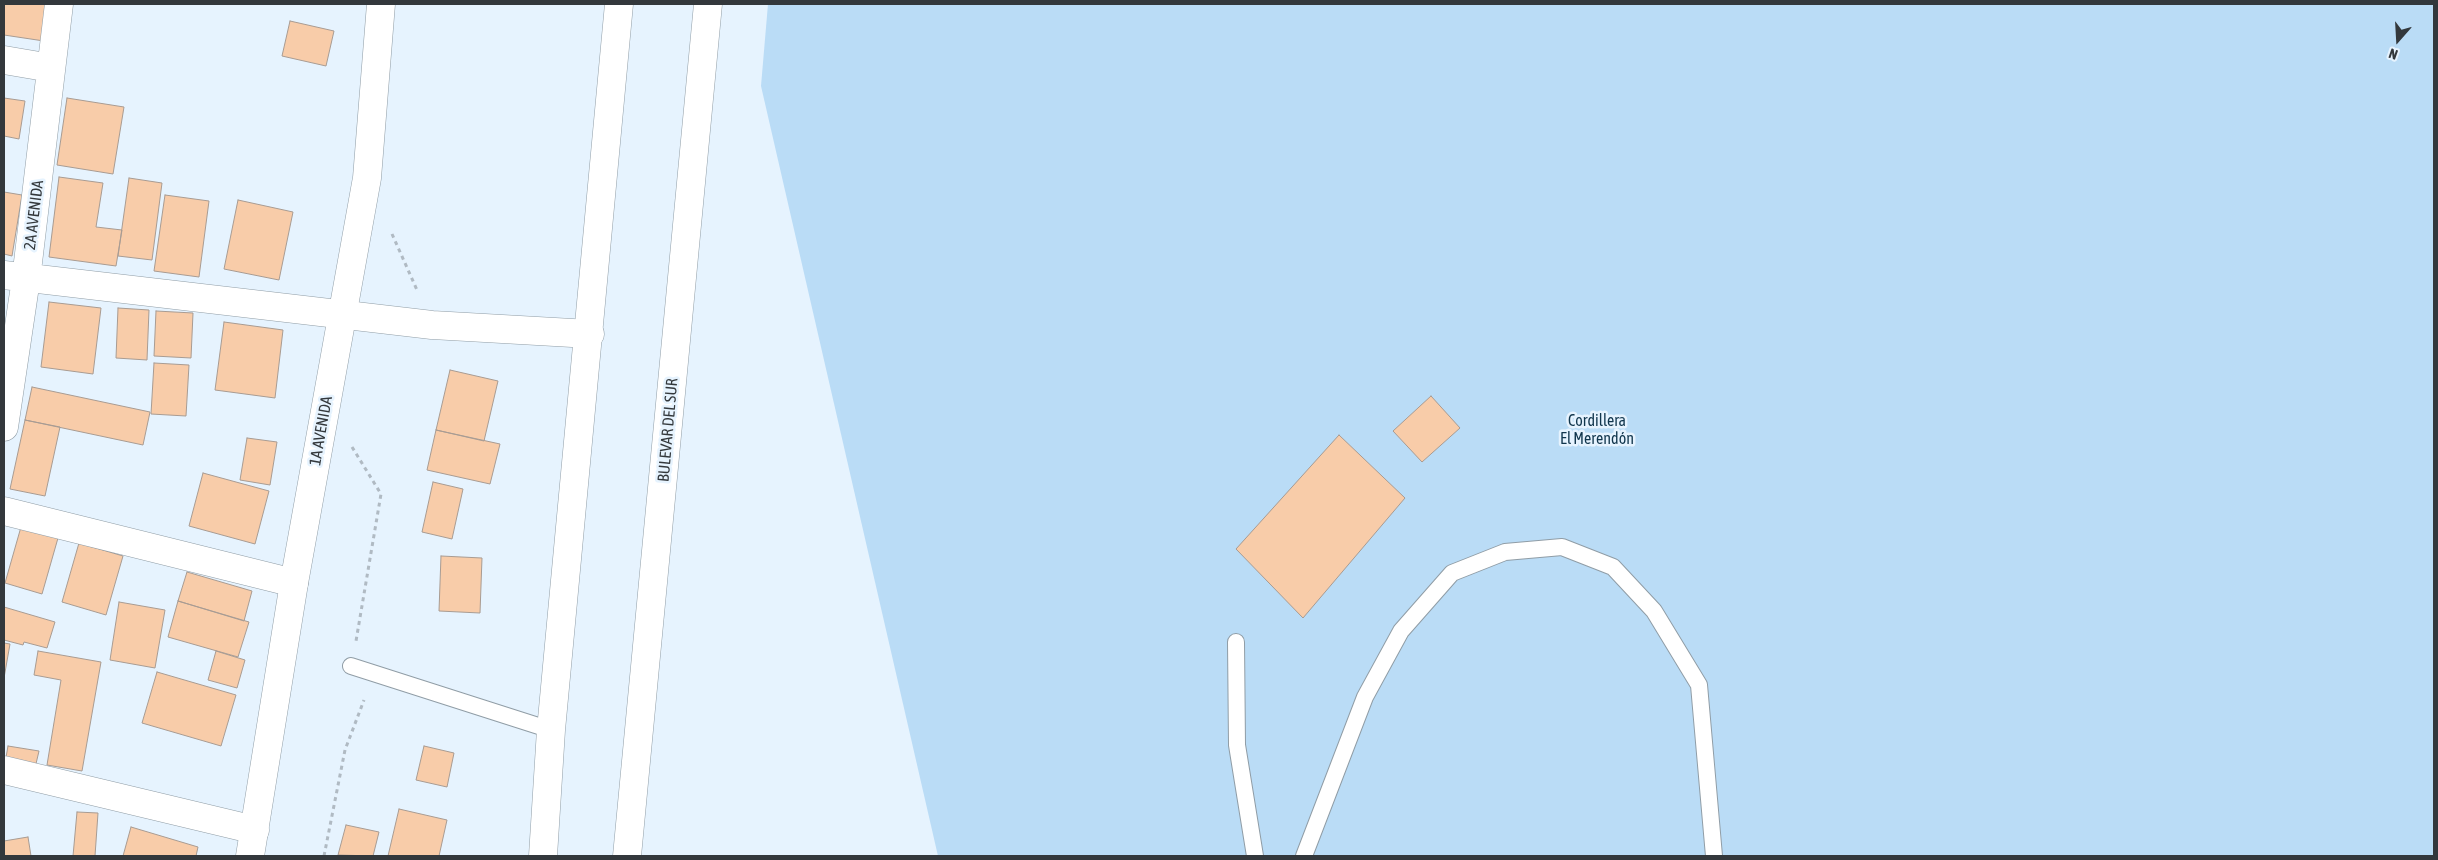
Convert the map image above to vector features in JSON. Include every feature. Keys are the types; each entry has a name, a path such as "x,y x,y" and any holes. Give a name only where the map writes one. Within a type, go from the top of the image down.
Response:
{"main road":[{"name":"2A AVENIDA","path":"4,426 15,277 51,68 59,4"},
{"name":"1A AVENIDA","path":"250,856 294,583 367,178 380,4"},
{"path":"543,856 552,730 619,4"},
{"name":"BULEVAR DEL SUR","path":"628,856 708,4"},
{"path":"4,60 51,68"},
{"path":"15,277 432,325 590,334"},
{"path":"4,511 294,583"},
{"path":"4,770 255,830"}],"lane":[{"path":"1304,856 1365,698 1401,631 1452,573 1505,552 1562,547 1613,567 1654,612 1699,685 1714,856"},
{"path":"1236,642 1237,746 1255,856"},
{"path":"351,666 552,730"}],"path":[{"path":"390,230 432,325"},
{"path":"326,404 381,494 351,666"},
{"path":"324,856 345,750 374,674"}],"green space":[{"name":"Cordillera El Merendón","path":"768,4 2434,4 2434,856 938,856 761,86"}],"building":[{"path":"4,4 49,4 44,41 4,35"},
{"path":"290,21 334,31 326,66 282,56"},
{"path":"4,98 25,101 19,139 4,136"},
{"path":"67,98 124,107 113,174 57,165"},
{"path":"59,177 103,183 96,227 122,230 116,266 49,257"},
{"path":"129,178 162,183 152,260 118,256"},
{"path":"4,192 22,195 12,256 4,254"},
{"path":"165,195 209,201 199,277 154,271"},
{"path":"238,200 293,212 279,280 224,269"},
{"path":"49,302 101,308 93,374 41,367"},
{"path":"118,308 149,310 147,360 116,358"},
{"path":"156,311 193,313 191,358 154,356"},
{"path":"224,322 283,330 275,398 215,390"},
{"path":"154,363 189,365 186,416 151,414"},
{"path":"450,370 498,381 484,441 436,430"},
{"path":"32,387 150,412 143,445 25,420"},
{"path":"1431,396 1460,428 1422,462 1393,431"},
{"path":"25,420 60,427 45,496 10,489"},
{"path":"436,430 500,444 490,484 427,470"},
{"path":"1339,435 1405,498 1303,618 1236,549"},
{"path":"247,438 277,442 270,485 240,480"},
{"path":"203,473 269,491 255,544 189,526"},
{"path":"433,482 463,489 452,539 422,532"},
{"path":"21,527 58,538 42,594 5,583"},
{"path":"79,543 123,556 106,615 62,602"},
{"path":"441,556 482,558 480,613 439,611"},
{"path":"187,572 252,591 244,621 178,601"},
{"path":"178,601 249,622 238,657 168,637"},
{"path":"119,602 165,610 155,668 110,660"},
{"path":"4,607 55,622 47,648 24,642 23,645 4,640"},
{"path":"4,643 10,644 4,678"},
{"path":"38,651 101,662 82,771 47,765 61,680 34,675"},
{"path":"216,651 245,660 237,688 208,680"},
{"path":"157,672 236,695 221,746 142,723"},
{"path":"8,746 39,751 35,768 5,763"},
{"path":"424,746 454,753 447,787 416,780"},
{"path":"399,809 447,820 439,856 388,856"},
{"path":"77,812 98,813 95,856 73,856"},
{"path":"346,825 379,832 373,856 338,855"},
{"path":"131,827 198,847 196,856 123,856"},
{"path":"28,837 31,856 4,856 4,841"}]}
